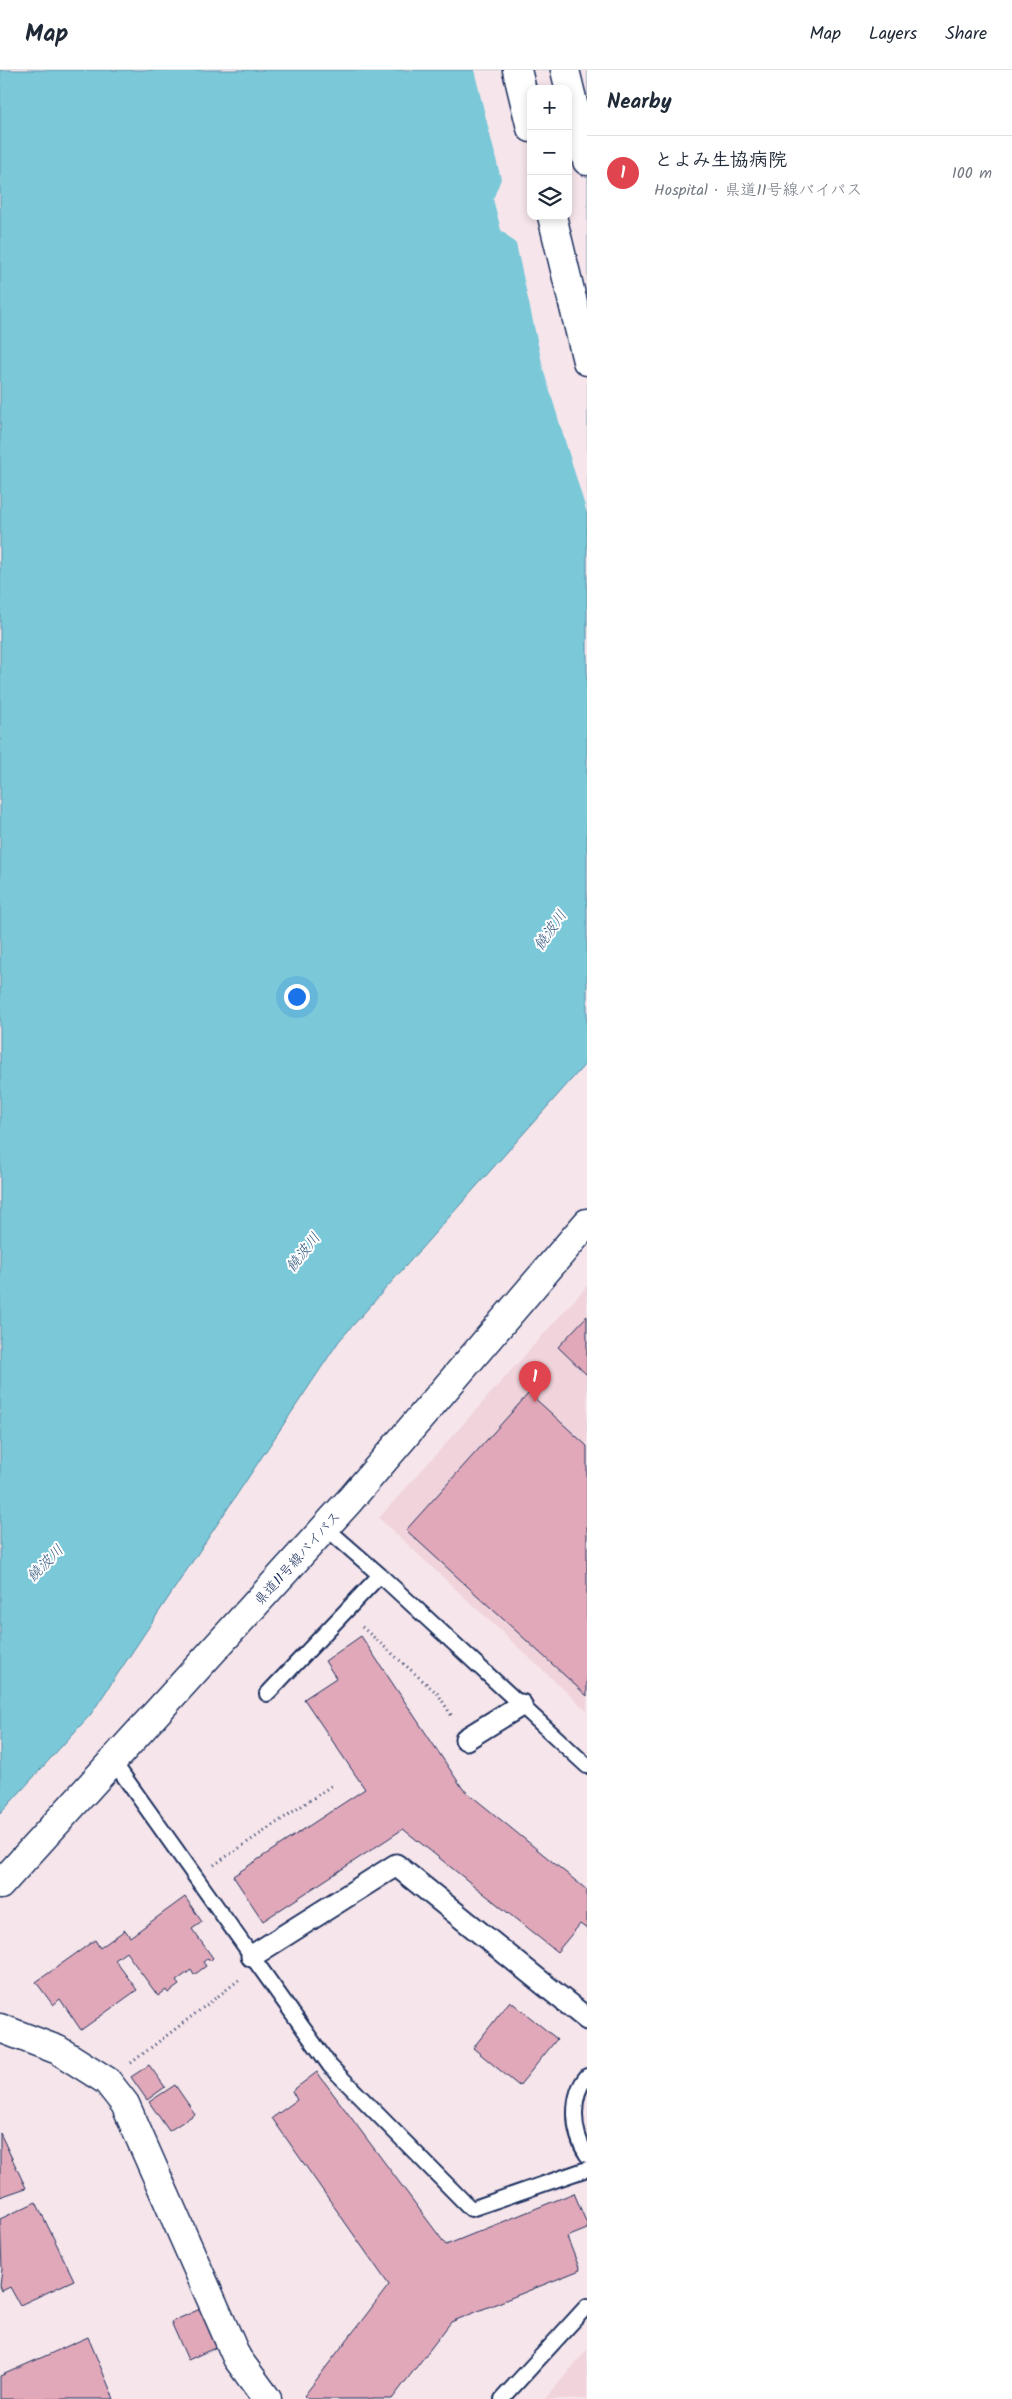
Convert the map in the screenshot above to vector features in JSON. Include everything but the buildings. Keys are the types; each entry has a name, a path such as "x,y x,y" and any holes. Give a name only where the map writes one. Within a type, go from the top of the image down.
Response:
{"main road":[{"path":"517,70 527,111"},
{"path":"565,70 587,161"},
{"path":"553,220 587,361"},
{"name":"県道11号線バイパス","path":"0,1885 325,1527 587,1223"},
{"path":"0,2028 58,2050 107,2081 125,2104 237,2358 266,2399"}],"street":[{"path":"466,1739 521,1705"},
{"path":"255,1960 396,1865 587,2019"}],"lane":[{"path":"325,1527 380,1575 587,1766"},
{"path":"267,1694 380,1575"},
{"path":"113,1761 330,2066 471,2209 587,2169"},
{"path":"587,2076 578,2086 575,2119 580,2146 587,2155"},
{"path":"502,2399 587,2306"}],"path":[{"path":"345,1612 438,1694 466,1739"},
{"path":"196,1877 334,1784"},
{"path":"107,2081 255,1960"}],"shaded area":[{"path":"587,1286 587,1711 379,1518"},
{"path":"587,2350 587,2399 545,2399"}],"water":[{"name":"饒波川","path":"0,70 587,70 587,1062 339,1341 91,1714 0,1814"}],"pier":[{"path":"474,70 587,70 587,513 544,372 516,244 501,230 493,199 501,179"}],"place":[{"name":"とよみ生協病院","path":"535,1402"}]}
